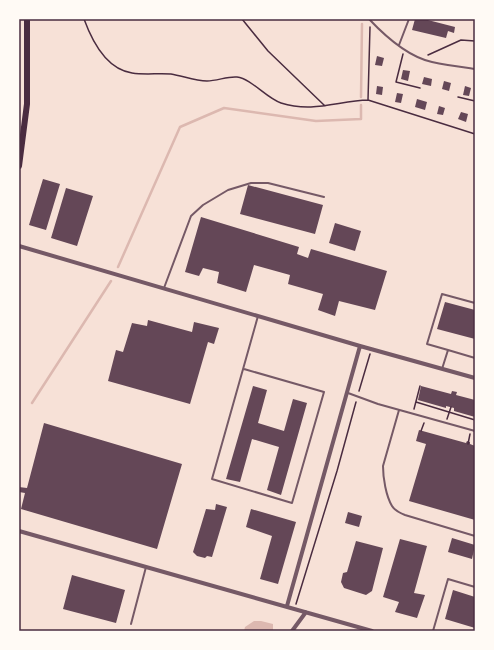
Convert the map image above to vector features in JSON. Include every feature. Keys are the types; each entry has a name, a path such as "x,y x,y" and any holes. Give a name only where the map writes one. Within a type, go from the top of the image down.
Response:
{"main road":[{"path":"19,166 27,104 27,19"}],"street":[{"path":"19,246 360,346 475,378"},
{"path":"287,606 360,346"},
{"path":"19,531 372,631"},
{"path":"292,631 306,612"}],"lane":[{"path":"399,46 409,19"},
{"path":"370,20 399,46 422,58 431,62 475,69"},
{"path":"164,289 191,216 203,205 228,190 251,183 268,183 324,197"},
{"path":"475,303 442,294 427,344 475,358"},
{"path":"244,369 324,392 292,503 212,479 258,316"},
{"path":"442,369 448,350"},
{"path":"347,393 378,404 475,431"},
{"path":"399,410 383,474 392,506 397,512 405,515 475,536"},
{"path":"130,624 146,567"},
{"path":"433,631 448,579 475,587"}],"path":[{"path":"84,19 100,52 110,63 121,70 133,73 172,74 203,81 217,81 236,77 244,79 268,98 282,103 316,108 368,100 475,134"},
{"path":"242,19 268,51 325,106"},
{"path":"368,100 370,20"},
{"path":"422,58 461,40 475,41"},
{"path":"405,50 396,82 420,88"},
{"path":"458,97 475,101"},
{"path":"295,609 338,471 372,349"},
{"path":"416,402 475,420"},
{"path":"421,431 424,421"},
{"path":"468,444 470,434"}],"shaded area":[{"path":"254,621 273,624 273,631 244,631 245,627"}],"building":[{"path":"415,19 424,19 455,27 454,33 448,31 446,38 412,30"},
{"path":"377,56 384,58 382,66 375,65"},
{"path":"403,70 410,71 408,81 401,79"},
{"path":"424,77 432,79 431,86 422,84"},
{"path":"444,81 451,83 449,91 442,89"},
{"path":"377,86 383,87 382,95 376,94"},
{"path":"465,86 471,88 469,96 463,95"},
{"path":"397,93 403,94 401,103 395,102"},
{"path":"417,99 427,102 425,110 415,107"},
{"path":"439,106 445,108 443,115 437,114"},
{"path":"461,112 468,114 466,122 458,119"},
{"path":"43,179 60,184 46,230 29,225"},
{"path":"248,185 323,205 315,234 240,214"},
{"path":"66,188 93,196 77,246 51,238"},
{"path":"201,217 299,247 297,254 308,258 311,249 387,271 375,310 339,301 335,316 318,310 323,294 288,284 290,275 254,265 246,292 217,283 219,272 203,268 199,276 185,272"},
{"path":"335,223 361,231 355,251 329,243"},
{"path":"445,302 475,310 475,339 437,329"},
{"path":"148,320 192,332 194,322 219,328 214,344 208,342 190,404 108,381 116,350 123,352 132,323 147,326"},
{"path":"253,386 267,390 258,423 284,431 293,399 307,403 281,495 267,490 279,447 252,439 240,482 226,479"},
{"path":"421,386 451,394 452,391 457,392 456,395 475,400 475,417 454,411 454,408 446,406 446,408 418,400"},
{"path":"44,423 182,464 157,549 21,509 25,493 19,492 19,487 27,488"},
{"path":"419,430 466,443 467,441 475,446 475,520 409,501 426,444 416,441"},
{"path":"216,504 227,507 212,557 207,556 205,558 197,556 193,552 206,509 215,510"},
{"path":"251,509 296,522 278,584 260,579 272,536 246,527"},
{"path":"348,512 362,516 359,527 345,523"},
{"path":"452,538 475,545 472,559 448,552"},
{"path":"400,539 427,546 414,593 425,595 417,618 395,612 399,602 383,597"},
{"path":"356,541 383,548 372,591 366,595 344,588 341,582 343,573 347,572"},
{"path":"72,575 125,590 116,623 63,609"},
{"path":"453,590 475,597 475,628 445,619"}],"waterway":[{"path":"361,97 362,24"},
{"path":"118,267 180,127 224,108 316,121 361,119 361,105"},
{"path":"32,403 111,281"}]}
